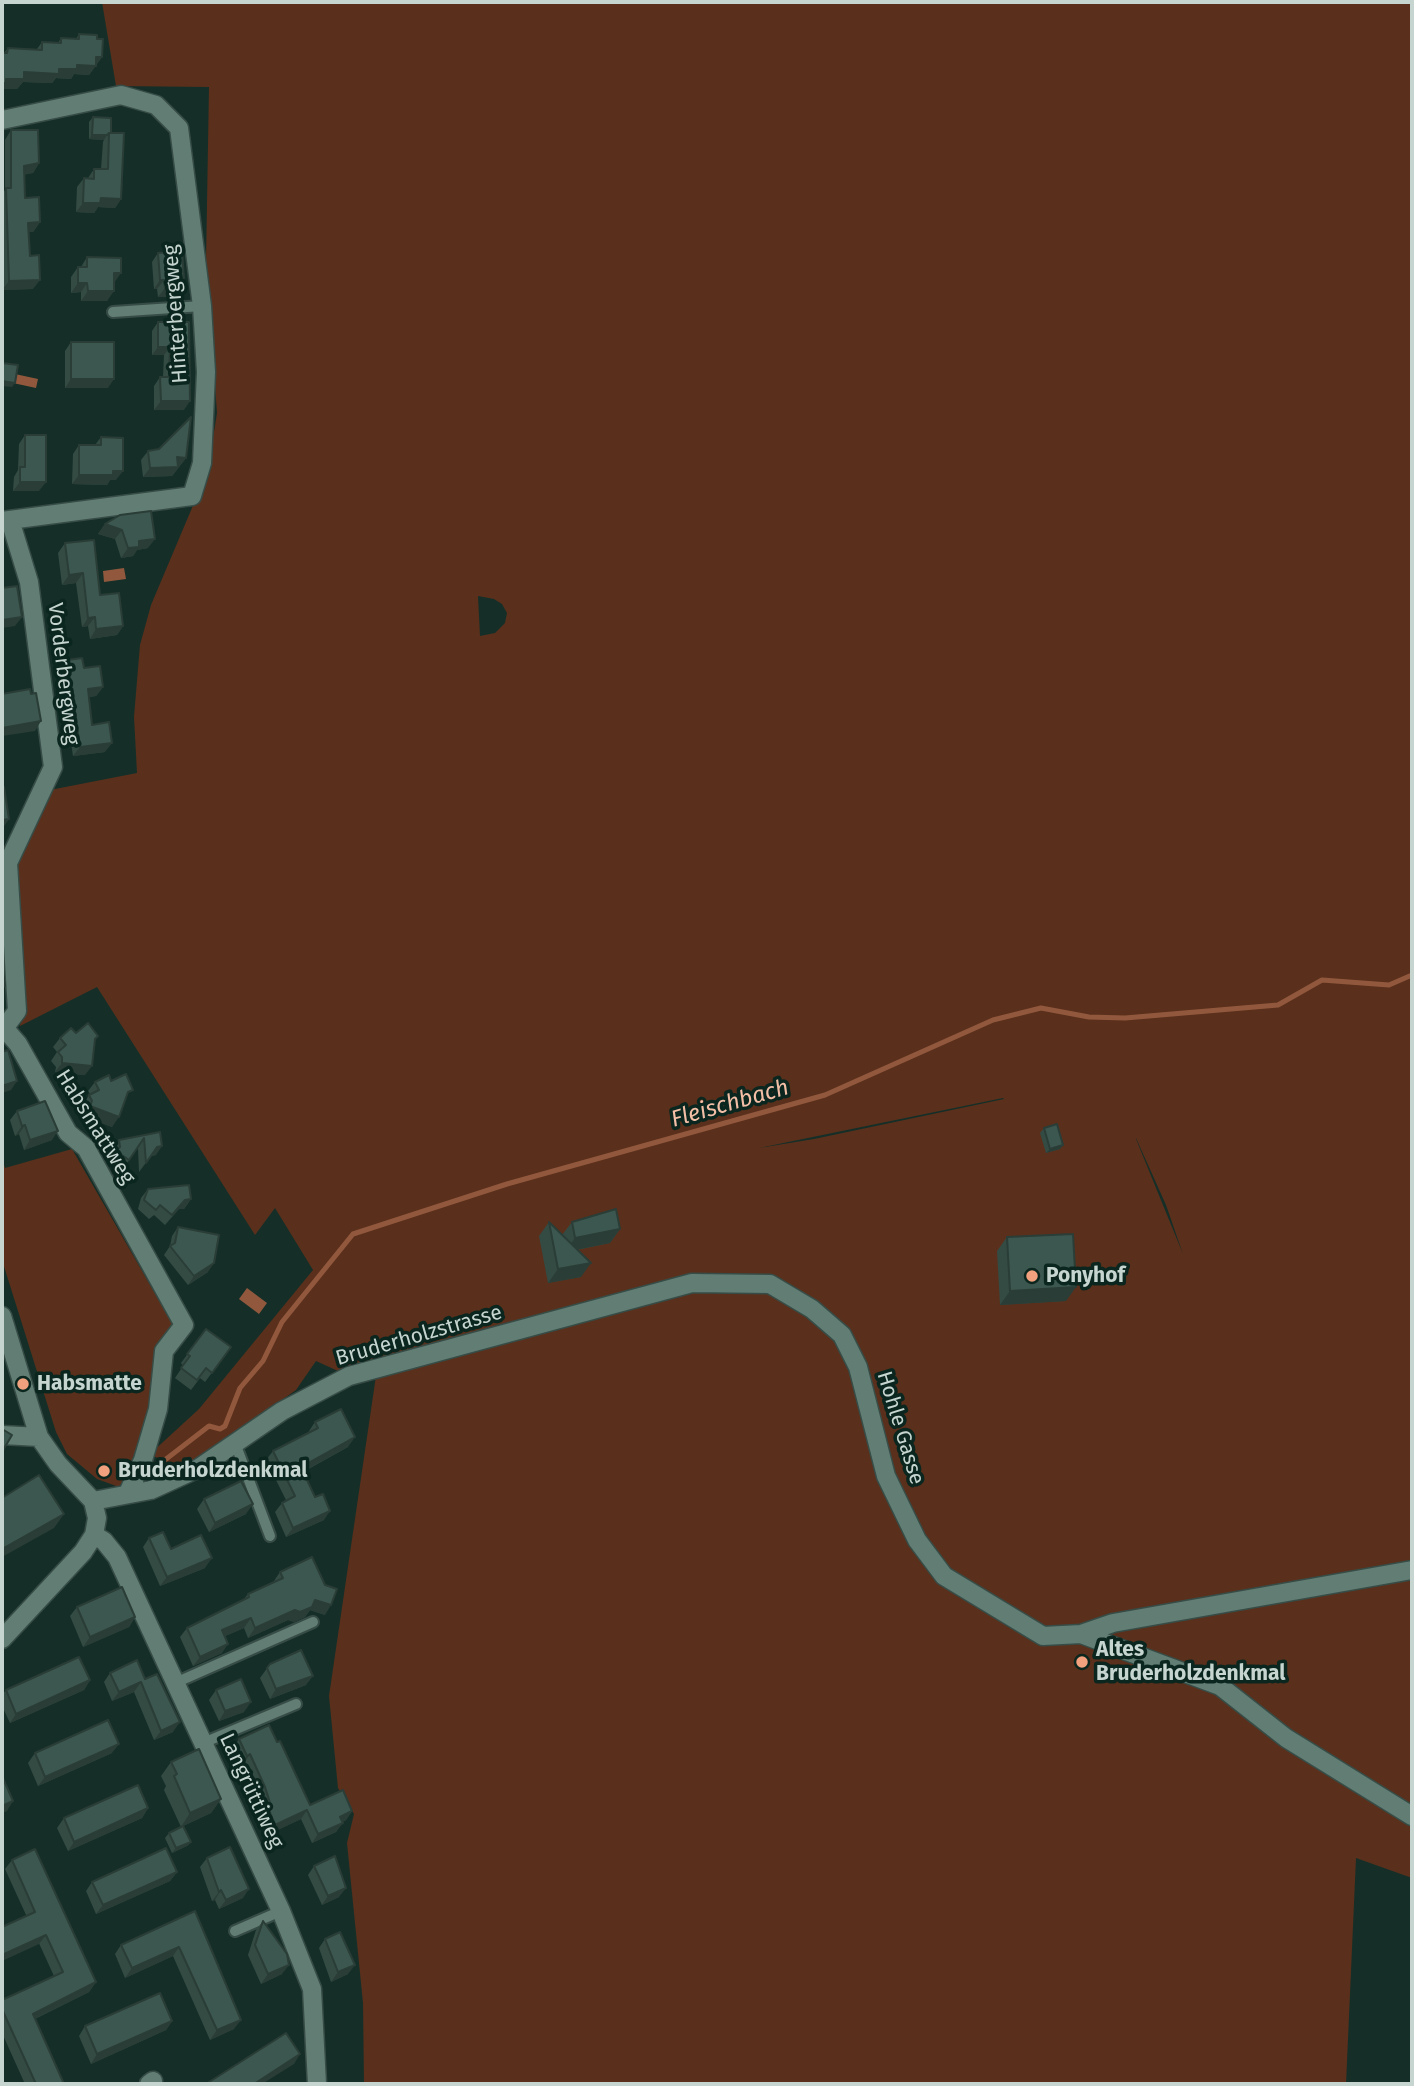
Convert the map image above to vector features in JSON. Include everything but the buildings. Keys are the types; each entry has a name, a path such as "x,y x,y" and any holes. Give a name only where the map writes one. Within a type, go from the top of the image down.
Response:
{"street":[{"name":"Hinterbergweg","path":"2,120 121,95 156,105 179,128 202,306 206,372 202,463 192,496 6,520"},
{"name":"Vorderbergweg","path":"4,1030 17,1011 8,863 53,767 29,582 6,520"},
{"name":"Habsmattweg","path":"4,1030 18,1044 68,1133 86,1148 184,1325 164,1351 158,1409 143,1460 128,1493"},
{"name":"Bruderholzstrasse","path":"93,1501 151,1490 199,1468 282,1411 349,1376 692,1283"},
{"name":"Hohle Gasse","path":"692,1283 770,1284 813,1308 842,1335 858,1367 886,1476 917,1540 944,1576 1043,1636 1081,1634 1220,1686 1286,1738 1412,1816"},
{"path":"2,1316 38,1437 58,1464 93,1501 97,1518 94,1535 83,1552 2,1639"},
{"path":"2,1435 38,1437"},
{"name":"Langrüttiweg","path":"94,1535 104,1541 117,1557 281,1911 312,1989 317,2084"},
{"path":"1081,1634 1113,1623 1412,1570"}],"lane":[{"path":"113,312 202,306"},
{"path":"235,1443 271,1536"},
{"path":"176,1683 313,1622"},
{"path":"203,1743 296,1704"},
{"path":"234,1931 281,1911"}],"shaded area":[{"path":"102,2 1412,2 1412,1878 1356,1858 1346,2084 364,2084 363,2003 347,1843 354,1814 338,1788 329,1696 377,1369 349,1376 316,1361 296,1390 181,1471 150,1454 199,1409 313,1270 275,1208 255,1235 97,987 20,1026 25,992 14,892 16,858 50,790 137,773 134,717 140,645 151,605 208,470 217,413 206,262 209,87 116,86","holes":["478,596 494,599 502,604 507,613 505,623 495,633 480,636","1003,1098 814,1139 759,1148","1136,1138 1166,1205 1183,1254"]},
{"path":"15,374 38,379 36,388 13,383"},
{"path":"124,568 126,579 104,582 103,571"},
{"path":"72,1149 176,1330 139,1461 119,1487 97,1479 67,1454 56,1432 2,1260 2,1158 5,1168"},
{"path":"247,1288 267,1303 259,1314 239,1299"}],"waterway":[{"name":"Fleischbach","path":"161,1463 209,1426 220,1429 225,1426 240,1388 263,1361 282,1322 353,1234 507,1184 825,1095 993,1020 1041,1008 1089,1017 1125,1018 1278,1005 1322,980 1389,985 1412,975"}],"place":[{"name":"Ponyhof","path":"1032,1276"},
{"name":"Habsmatte","path":"23,1384"},
{"name":"Bruderholzdenkmal","path":"104,1471"},
{"name":"Altes Bruderholzdenkmal","path":"1082,1662"}]}
